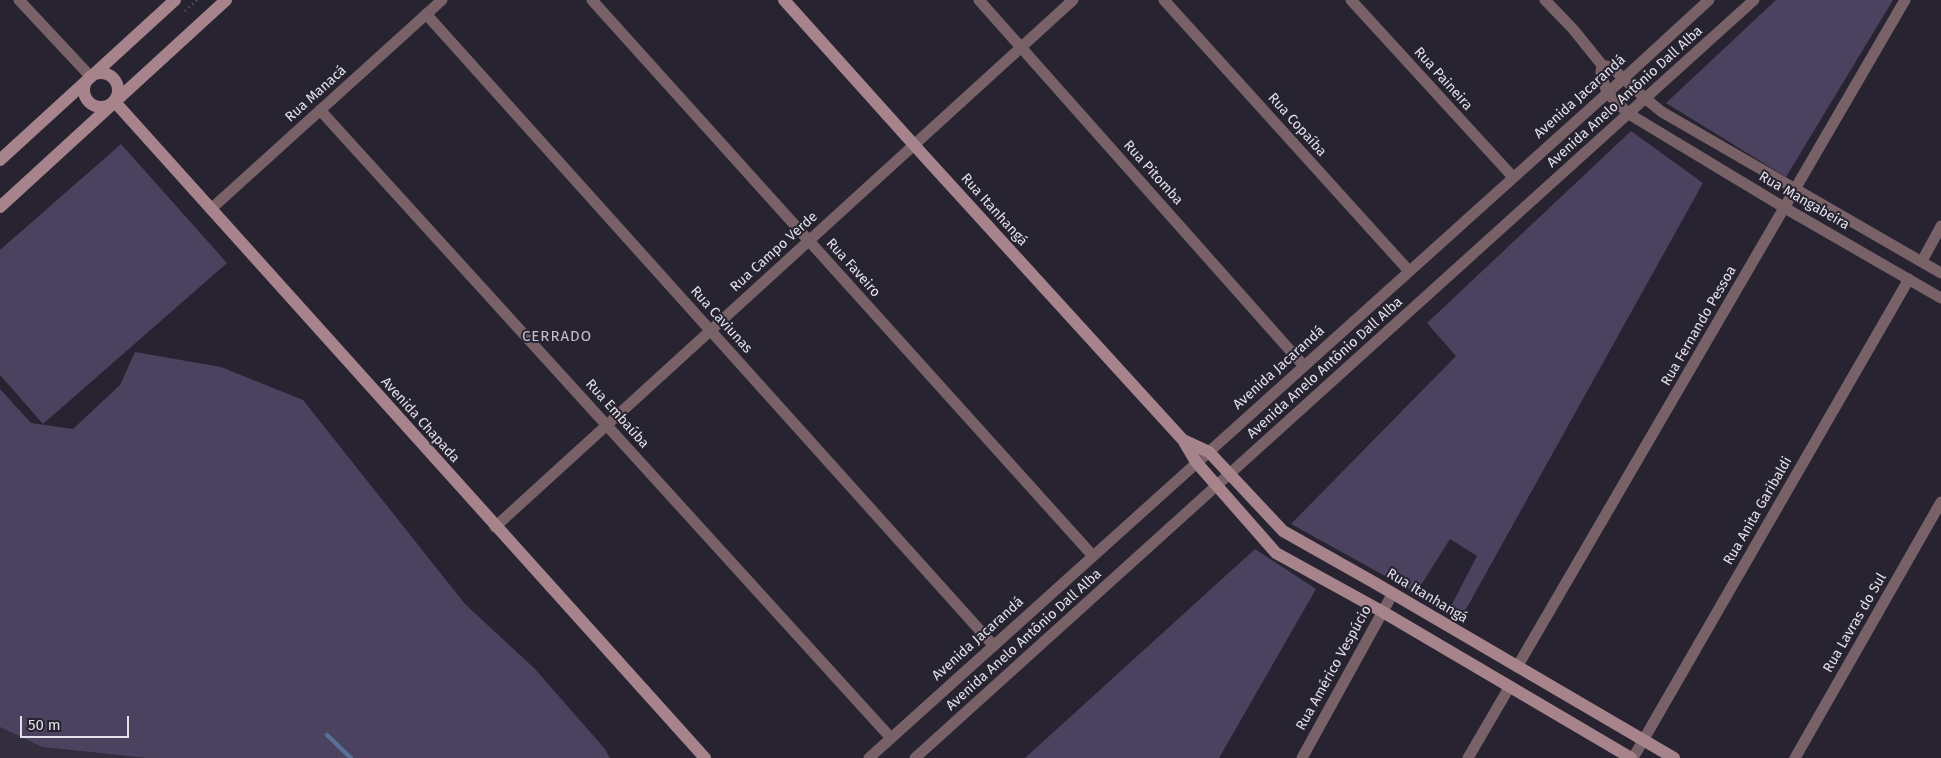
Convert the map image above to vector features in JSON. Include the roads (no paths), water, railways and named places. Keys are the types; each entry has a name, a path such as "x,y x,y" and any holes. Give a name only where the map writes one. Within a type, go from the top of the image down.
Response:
{"street":[{"path":"19,0 90,76"},
{"path":"0,160 175,0"},
{"path":"0,207 226,0"},
{"name":"Rua Manacá","path":"211,209 442,0"},
{"name":"Rua Faveiro","path":"592,0 1093,556"},
{"name":"Rua Itanhangá","path":"784,0 1183,440 1196,462 1276,552 1383,612 1632,758"},
{"name":"Rua Pitomba","path":"979,0 1304,366"},
{"name":"Rua Campo Verde","path":"495,527 1073,0"},
{"name":"Rua Copaíba","path":"1164,0 1409,271"},
{"name":"Rua Paineira","path":"1351,0 1513,177"},
{"path":"1545,0 1573,29 1602,65 1607,93"},
{"name":"Avenida Jacarandá","path":"873,757 1196,462 1709,0"},
{"name":"Rua Fernando Pessoa","path":"1517,667 1905,0"},
{"name":"Avenida Anelo Antônio Dall Alba","path":"915,758 1646,99 1752,1"},
{"name":"Rua Caviunas","path":"426,14 994,646"},
{"name":"Rua Mangabeira","path":"1602,65 1612,67 1623,79 1662,112 1941,273"},
{"path":"96,73 107,73 116,80 119,91 115,102 99,107 88,102 84,86 90,76 96,73"},
{"name":"Rua Mangabeira","path":"1607,93 1629,114 1652,129 1941,298"},
{"name":"Avenida Chapada","path":"115,102 495,527 705,758"},
{"name":"Rua Embaúba","path":"320,110 892,738"},
{"path":"1922,261 1941,226"},
{"name":"Rua Anita Garibaldi","path":"1632,758 1909,279"},
{"name":"Rua Itanhangá","path":"1183,440 1209,452 1283,532 1393,593 1674,758"},
{"name":"Rua Lavras do Sul","path":"1795,758 1941,502"},
{"name":"Rua Américo Vespúcio","path":"1302,758 1393,593"},
{"path":"1468,758 1510,686"}],"waterway":[{"path":"327,735 351,758"}],"district":[{"name":"CERRADO","path":"557,337"}]}
